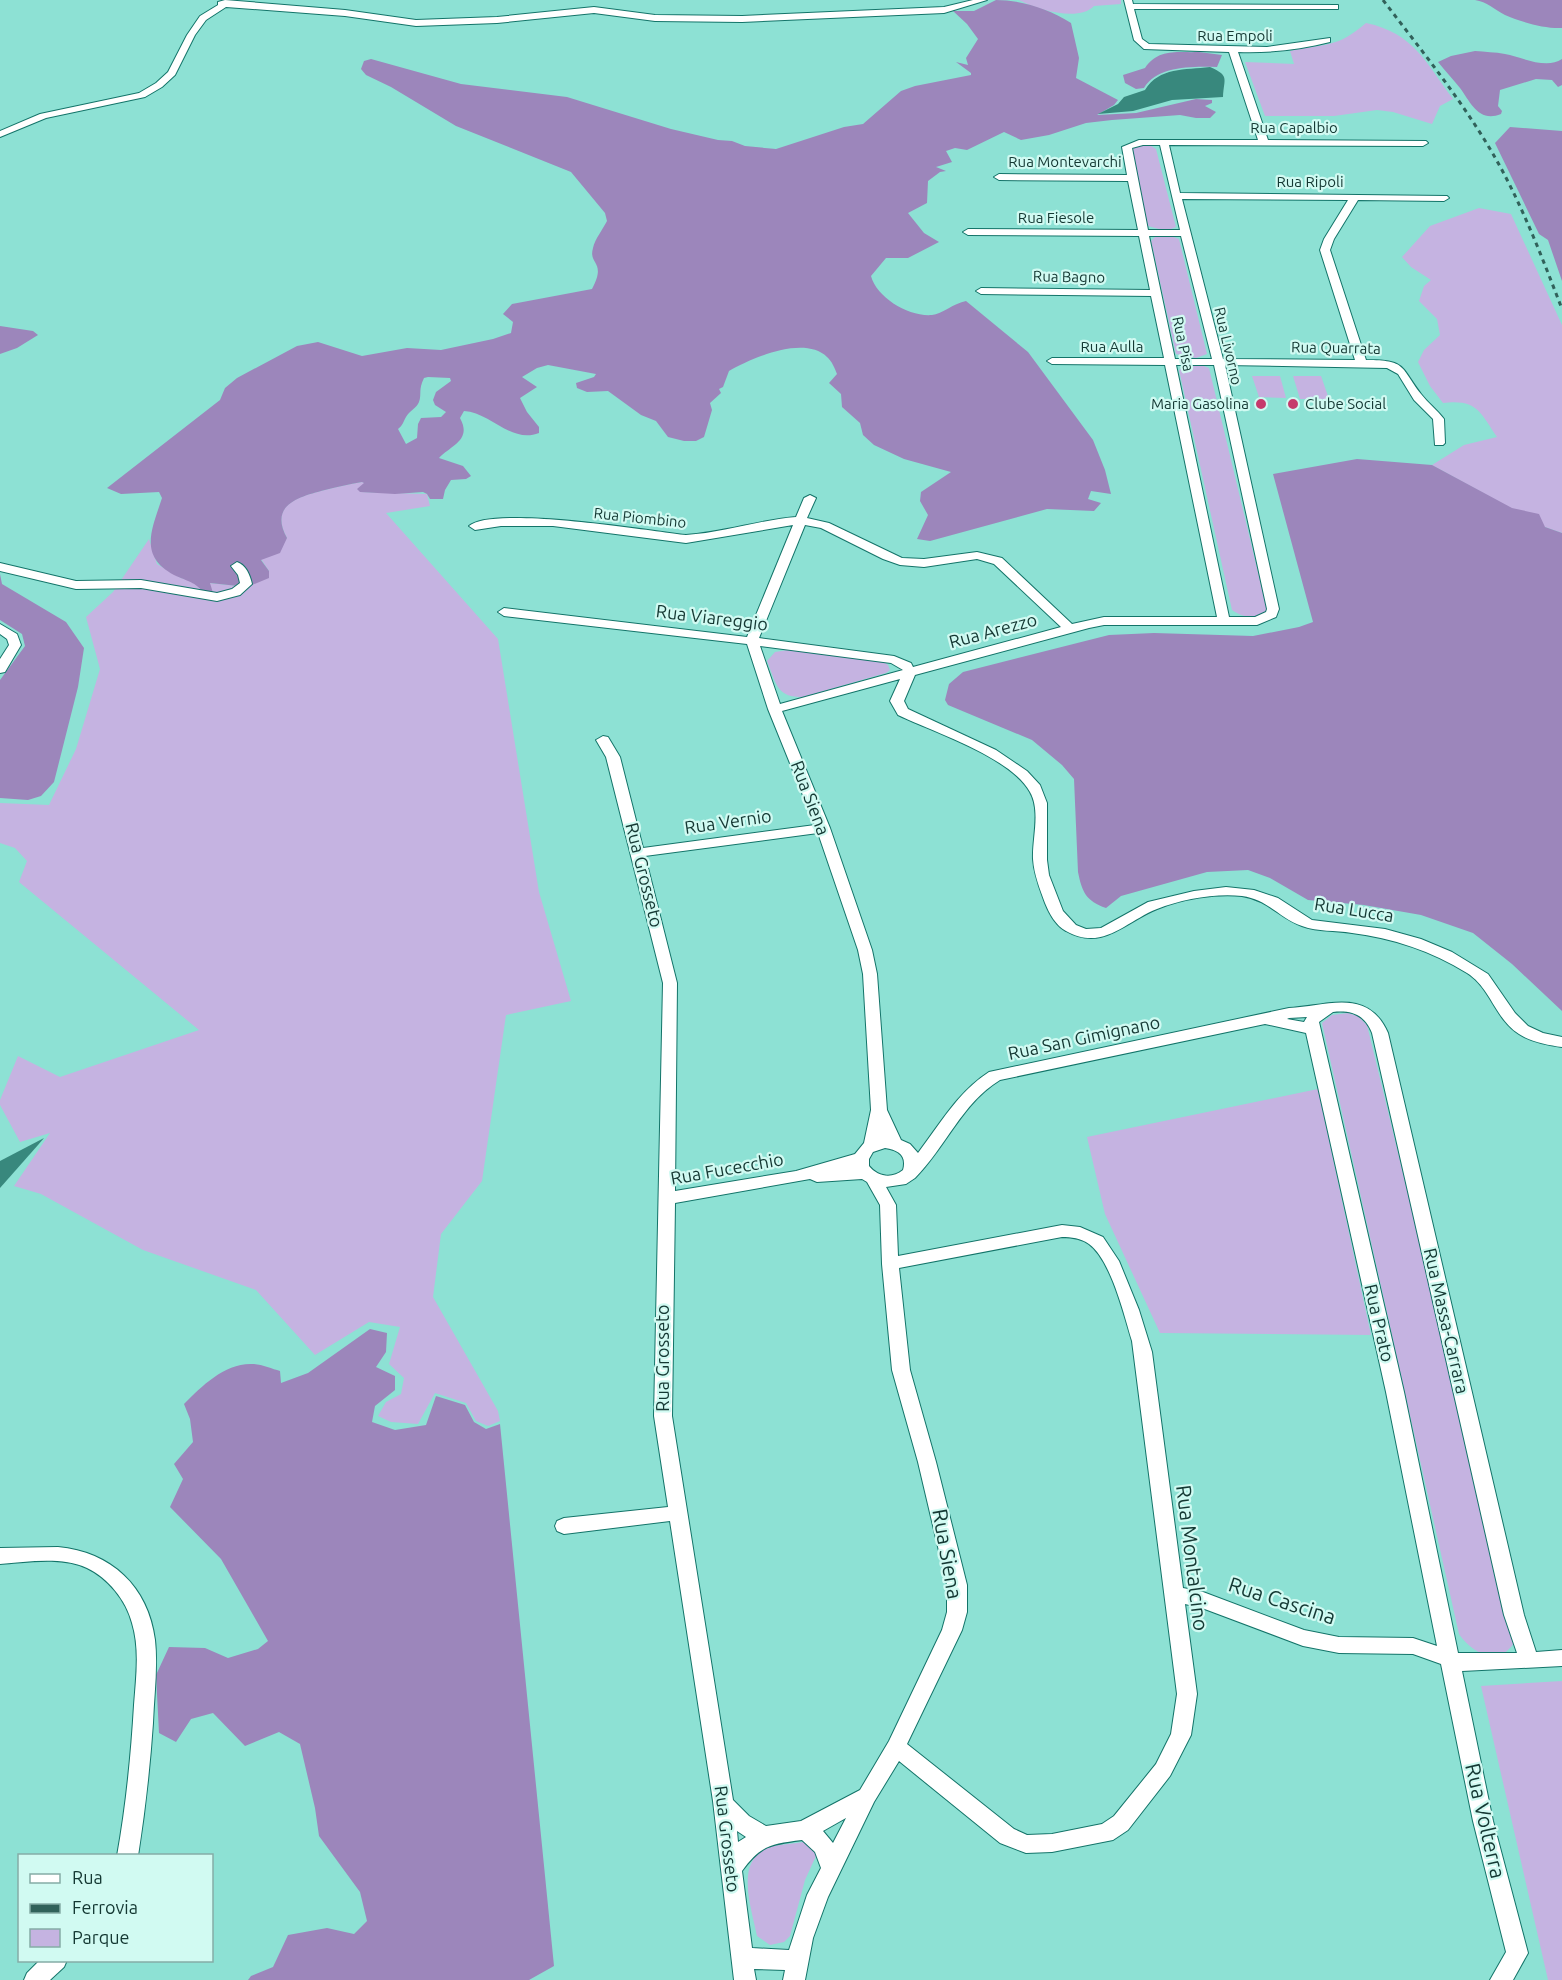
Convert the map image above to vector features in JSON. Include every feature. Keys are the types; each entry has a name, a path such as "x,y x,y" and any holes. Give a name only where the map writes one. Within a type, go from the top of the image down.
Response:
{"street":[{"path":"0,134 44,116 142,95 154,89 172,73 191,35 203,18 221,4 231,0"},
{"path":"594,10 597,0"},
{"path":"221,4 352,14 416,23 497,20 594,10 646,17 714,20 934,10 983,0"},
{"path":"1128,3 1241,3 1335,7"},
{"name":"Rua Empoli","path":"1128,3 1138,40 1142,45 1160,49 1281,49 1327,40"},
{"path":"1233,50 1264,143"},
{"name":"Rua Capalbio","path":"1164,142 1423,143"},
{"name":"Rua Pisa","path":"1164,142 1129,145 1126,149 1224,621"},
{"name":"Rua Livorno","path":"1164,142 1184,233 1218,363 1242,479 1273,609 1269,617 1257,621 1224,621"},
{"name":"Rua Montevarchi","path":"999,177 1132,178"},
{"name":"Rua Ripoli","path":"1175,195 1444,198"},
{"path":"1353,197 1353,202 1329,239 1325,250 1361,362"},
{"name":"Rua Fiesole","path":"968,232 1184,233"},
{"name":"Rua Bagno","path":"981,291 1157,293"},
{"name":"Rua Aulla","path":"1052,362 1218,363"},
{"name":"Rua Quarrata","path":"1218,363 1361,362 1391,365 1404,372 1419,400 1438,418 1439,443"},
{"path":"752,640 810,498"},
{"name":"Rua Piombino","path":"475,526 492,523 550,523 686,539 706,539 764,525 801,521 829,527 897,560 913,563 966,555 991,557 1070,628"},
{"path":"0,567 76,585 141,584 217,597 230,595 243,588 246,580 237,566"},
{"name":"Rua Viareggio","path":"504,612 882,657 902,663 910,672"},
{"name":"Rua Arezzo","path":"775,709 1070,628 1104,621 1224,621"},
{"path":"0,628 13,637 15,645 0,669"},
{"name":"Rua Siena","path":"752,640 775,709 823,828 865,950 870,974 879,1110 867,1164 888,1205 890,1264 901,1370 927,1462 957,1585 957,1612 952,1630 896,1747 867,1796 831,1868 802,1938 795,1970"},
{"name":"Rua Lucca","path":"910,672 897,701 903,712 1007,761 1036,790 1040,798 1040,850 1044,883 1056,914 1073,929 1094,934 1111,931 1153,905 1212,893 1232,891 1251,894 1273,902 1290,915 1309,924 1387,934 1450,955 1478,973 1493,987 1510,1016 1524,1031 1544,1039 1562,1042"},
{"name":"Rua Grosseto","path":"603,740 613,757 670,983 663,1416 676,1513 723,1801 745,1980"},
{"name":"Rua Vernio","path":"639,853 823,828"},
{"name":"Rua Massa-Carrara","path":"1320,1011 1338,1007 1366,1014 1375,1021 1380,1033 1514,1615 1529,1660"},
{"path":"1313,1030 1311,1022 1320,1011"},
{"name":"Rua San Gimignano","path":"907,1175 974,1091 995,1076 1260,1022 1289,1013 1320,1011"},
{"name":"Rua San Gimignano","path":"1260,1022 1286,1022 1313,1030"},
{"name":"Rua Prato","path":"1313,1030 1336,1140 1395,1392 1448,1658"},
{"name":"Rua Siena","path":"879,1110 898,1145"},
{"name":"Rua San Gimignano","path":"898,1145 921,1143 941,1133"},
{"path":"888,1205 914,1166 914,1158 898,1145 886,1142 867,1164 887,1181 907,1175"},
{"name":"Rua Fucecchio","path":"665,1199 867,1164"},
{"name":"Rua Montalcino","path":"890,1264 1062,1231 1085,1234 1101,1246 1137,1324 1143,1352 1187,1694 1181,1735 1163,1770 1121,1823 1106,1833 1026,1844 1007,1836 896,1747"},
{"path":"564,1526 676,1513"},
{"path":"0,1556 72,1555 92,1562 112,1575 123,1586 142,1623 147,1653 141,1754 127,1854"},
{"name":"Rua Cascina","path":"1173,1594 1203,1600 1303,1638 1339,1645 1413,1646 1462,1663 1562,1658"},
{"name":"Rua Volterra","path":"1448,1658 1462,1712 1483,1821 1517,1953 1501,1980"},
{"path":"723,1801 732,1816 744,1827 765,1835 804,1830 867,1796"},
{"path":"804,1830 819,1838 825,1848 831,1868"},
{"path":"730,1871 746,1849 765,1835"},
{"path":"743,1955 795,1970"},
{"path":"35,1980 54,1962"}],"green space":[{"path":"1019,0 1121,0 1121,4 1094,6 1087,11 1069,14 1047,11"},
{"path":"1366,23 1396,34 1408,42 1453,99 1440,106 1432,124 1393,112 1377,110 1334,116 1265,116 1245,62 1294,64 1290,51 1338,41"},
{"path":"1148,144 1156,149 1176,227 1166,231 1148,226 1130,148"},
{"path":"1479,208 1511,214 1562,325 1562,533 1545,527 1432,465 1464,445 1497,437 1481,414 1471,405 1443,403 1430,386 1418,362 1424,350 1440,335 1437,319 1419,301 1424,286 1431,280 1411,267 1402,257 1430,226"},
{"path":"1168,235 1179,239 1207,354 1196,358 1176,354 1151,241 1156,236"},
{"path":"1187,365 1201,365 1209,368 1267,610 1255,617 1241,615 1232,610 1179,370"},
{"path":"1252,376 1280,376 1286,398 1259,397"},
{"path":"1293,376 1321,376 1329,399 1300,399"},
{"path":"365,483 360,492 427,494 430,506 386,513 498,639 539,892 571,1001 506,1015 482,1181 441,1234 433,1297 498,1411 500,1421 488,1426 476,1421 466,1403 435,1393 418,1424 391,1422 378,1416 386,1402 401,1394 404,1378 389,1364 400,1327 369,1322 315,1355 256,1290 143,1250 41,1194 14,1186 50,1133 20,1142 0,1105 18,1056 60,1077 199,1030 19,882 27,861 15,848 0,843 0,803 49,805 76,749 100,669 86,617 113,592 149,539 157,564 181,578 194,581 205,594 209,583 247,587 269,571 261,559 287,538 281,518 289,504 305,496"},
{"path":"788,650 884,662 890,670 803,697 794,697 782,692 778,687 767,661 775,652"},
{"path":"1348,1013 1358,1016 1367,1025 1516,1639 1510,1648 1496,1656 1472,1648 1459,1634 1322,1023 1332,1015"},
{"path":"1318,1089 1371,1335 1160,1333 1105,1214 1087,1137"},
{"path":"1562,1681 1562,1980 1548,1980 1481,1686"},
{"path":"803,1842 816,1851 816,1856 805,1880 790,1936 784,1942 770,1945 757,1936 749,1899 748,1873 759,1853 778,1845"}],"shaded area":[{"path":"996,0 1016,2 1044,10 1071,23 1079,58 1076,78 1118,100 1097,115 1136,113 1196,99 1212,100 1212,103 1205,106 1216,112 1210,118 1180,115 1086,123 1049,135 1021,140 1004,132 967,150 955,148 946,151 952,162 936,167 946,171 940,172 928,181 927,203 908,213 924,233 939,242 908,258 886,258 871,276 874,284 887,299 914,313 932,315 966,301 1028,352 1093,440 1105,470 1111,494 1091,491 1088,499 1101,503 1094,511 1047,509 930,541 917,539 928,515 920,501 921,492 951,472 904,459 874,445 863,435 860,423 842,407 841,394 829,383 837,374 833,365 827,357 805,348 792,348 764,355 729,371 723,387 719,389 721,393 710,403 712,410 704,437 696,441 668,437 656,421 641,415 608,391 587,392 577,388 576,383 594,377 596,374 548,365 537,368 522,377 537,387 520,398 527,412 539,427 539,433 519,434 483,416 464,411 460,418 464,432 462,437 439,458 463,466 471,476 466,479 451,480 443,499 430,499 423,492 395,494 360,492 357,489 364,483 362,482 325,490 296,500 284,510 282,527 287,538 280,553 261,560 269,571 269,578 247,587 210,583 213,593 205,594 194,584 163,568 152,550 151,541 162,498 159,492 121,494 107,488 220,400 225,388 237,378 297,346 318,342 362,356 407,348 441,350 511,333 513,322 503,314 512,304 592,289 598,273 592,253 593,248 607,221 605,213 571,172 456,126 391,87 366,75 361,69 364,61 371,59 461,84 567,97 671,129 732,141 745,146 776,149 844,127 863,124 901,91 971,75 956,62 968,65 966,58 978,39 953,11 974,11","holes":["424,378 450,378 451,381 436,392 433,400 435,405 446,412 441,417 421,418 417,438 406,444 398,429 418,404"]},
{"path":"1475,0 1562,0 1562,28 1518,20"},
{"path":"1475,51 1505,54 1541,63 1556,62 1562,59 1562,85 1558,87 1552,80 1536,79 1500,90 1498,106 1502,111 1501,114 1487,116 1481,114 1438,62 1451,56"},
{"path":"1199,52 1222,55 1217,67 1186,67 1166,71 1157,75 1144,88 1136,89 1125,83 1123,75 1145,68 1162,54"},
{"path":"1510,127 1562,131 1562,281 1548,240 1539,234 1495,143"},
{"path":"0,326 33,331 38,335 17,348 0,354"},
{"path":"1357,459 1432,465 1512,508 1539,514 1545,527 1562,533 1562,1011 1512,964 1473,933 1421,915 1364,905 1308,900 1270,878 1248,870 1207,872 1121,896 1106,908 1099,905 1086,895 1078,872 1074,779 1062,765 1032,740 948,705 945,700 949,684 963,672 1109,635 1154,633 1253,636 1313,622 1273,474"},
{"path":"0,574 2,584 66,622 84,648 78,687 54,782 41,796 28,800 0,798 0,680 25,646 22,634 0,620"},
{"path":"370,1329 387,1333 386,1352 376,1367 395,1376 395,1390 375,1406 372,1422 395,1430 426,1425 436,1396 465,1405 474,1422 486,1429 500,1424 554,1966 529,1980 248,1980 251,1976 273,1967 288,1935 327,1928 354,1934 367,1921 360,1892 319,1836 300,1744 279,1732 245,1746 213,1713 191,1719 176,1742 159,1733 156,1675 169,1647 205,1648 228,1658 258,1649 268,1641 221,1559 170,1507 183,1479 174,1464 193,1442 190,1419 184,1404 215,1377 233,1367 252,1364 280,1371 281,1383 308,1373"}],"water":[{"path":"1210,67 1223,75 1225,82 1223,97 1172,100 1133,111 1098,114 1118,104 1124,97 1145,90 1165,73"},
{"path":"44,1138 38,1145 0,1188 0,1161"}],"railway":[{"path":"1383,0 1454,94 1493,154 1522,210 1562,309"}],"place":[{"name":"Maria Gasolina","path":"1261,404"},
{"name":"Clube Social","path":"1293,404"}]}
